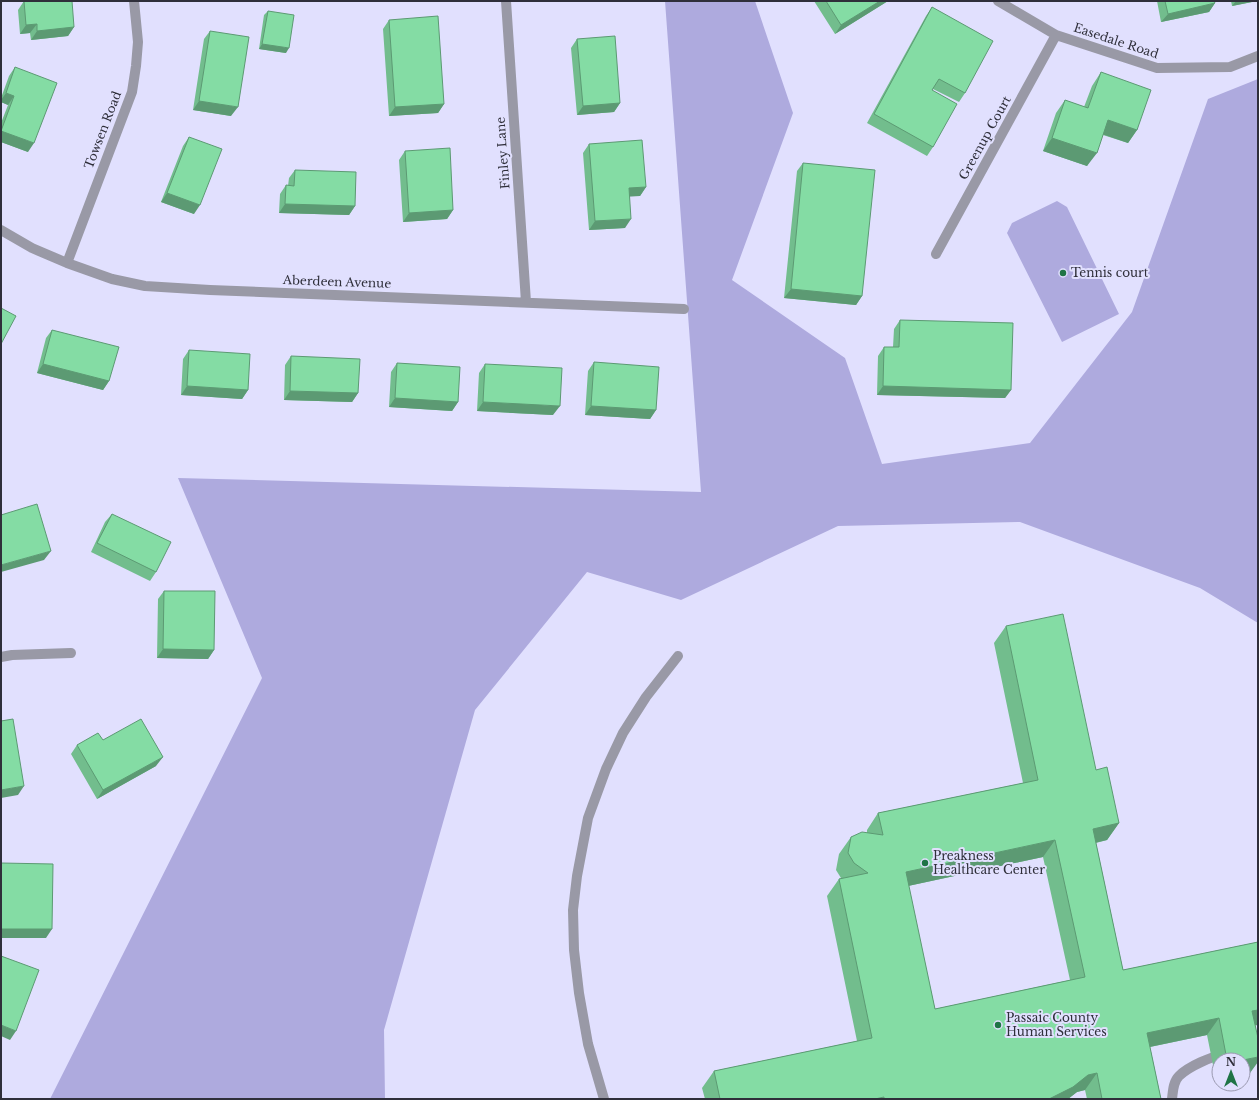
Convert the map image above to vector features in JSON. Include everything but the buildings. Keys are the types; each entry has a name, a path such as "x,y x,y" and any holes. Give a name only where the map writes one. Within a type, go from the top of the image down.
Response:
{"street":[{"name":"Towsen Road","path":"67,263 132,92 138,42 134,1"},
{"name":"Finley Lane","path":"506,1 526,302"},
{"name":"Easedale Road","path":"998,1 1056,35 1157,68 1230,66 1258,56"},
{"name":"Greenup Court","path":"936,254 1056,35"},
{"name":"Aberdeen Avenue","path":"1,230 32,248 67,263 112,279 145,286 210,290 684,309"},
{"path":"1,657 12,655 71,652"},
{"path":"604,1099 588,1044 579,993 574,950 573,910 577,876 588,818 606,769 623,734 646,697 678,656"},
{"path":"1172,1099 1173,1088 1179,1076 1211,1057"}],"shaded area":[{"path":"665,1 755,1 793,113 732,280 845,358 882,464 1030,443 1132,312 1208,99 1258,79 1258,623 1200,588 1020,522 838,526 681,600 587,572 475,710 384,1030 385,1099 50,1099 262,678 178,478 701,492"},
{"name":"Tennis court","path":"1057,201 1067,207 1119,314 1062,342 1007,233 1012,223"}],"place":[{"name":"Tennis court","path":"1063,273"},
{"name":"Preakness Healthcare Center","path":"925,863"},
{"name":"Passaic County Human Services","path":"998,1025"}]}
